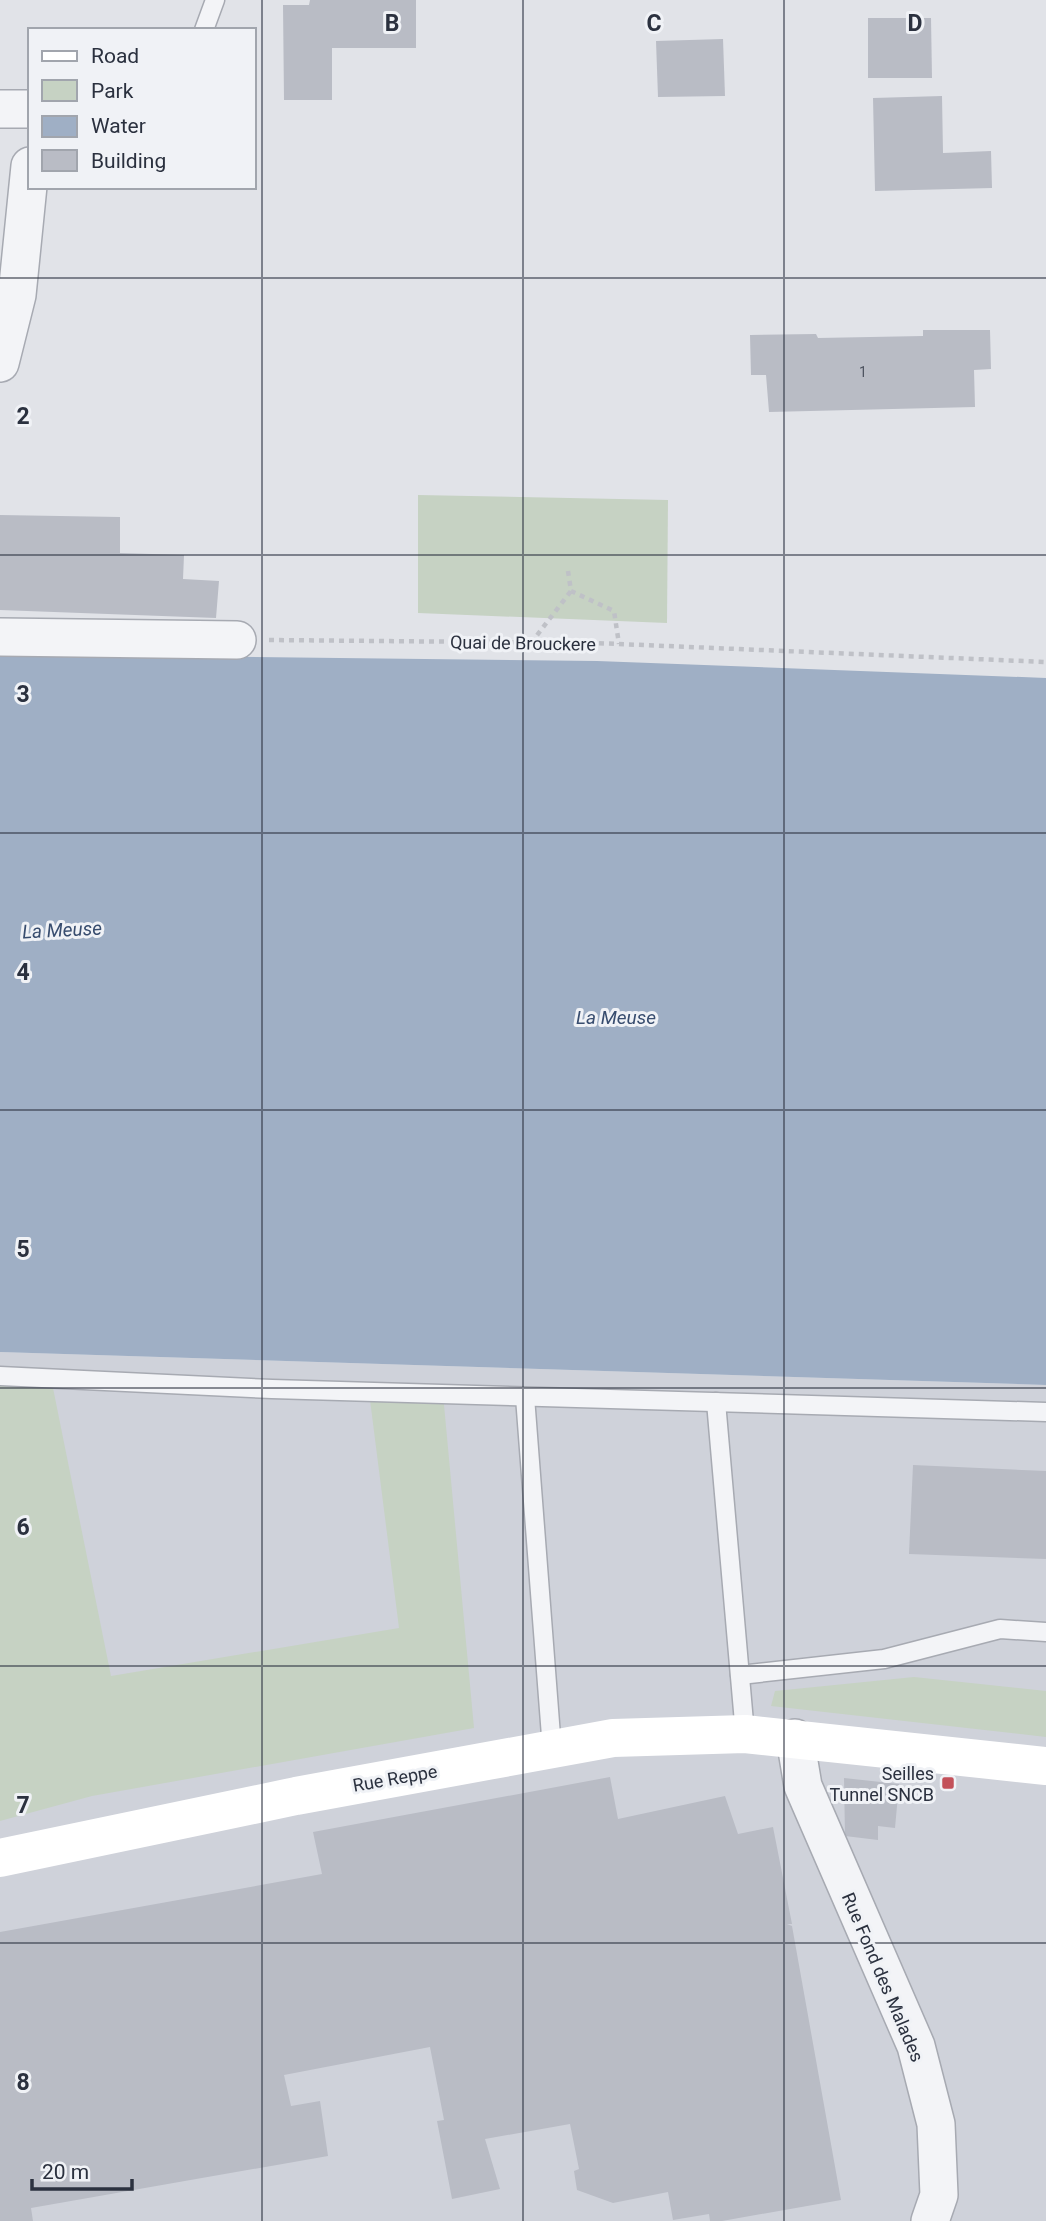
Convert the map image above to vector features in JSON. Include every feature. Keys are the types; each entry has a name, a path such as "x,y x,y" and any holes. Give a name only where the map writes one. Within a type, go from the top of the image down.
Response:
{"main road":[{"name":"Rue Reppe","path":"0,1858 296,1796 613,1738 745,1734 1046,1766"}],"street":[{"path":"0,363 17,295 28,186"},
{"path":"0,637 237,640"},
{"name":"Rue Fond des Malades","path":"795,1738 803,1786 916,2046 936,2124 939,2195 930,2221"}],"lane":[{"path":"205,28 215,0"},
{"path":"0,1376 258,1388 1046,1412"},
{"path":"525,1397 552,1749"},
{"path":"716,1402 745,1734"},
{"path":"740,1675 884,1659 1000,1629 1046,1632"}],"path":[{"path":"531,643 571,591 568,571"},
{"path":"571,591 614,611 619,644"},
{"name":"Quai de Brouckere","path":"237,640 619,644 1046,662"}],"shaded area":[{"path":"0,1352 1046,1385 1046,2221 0,2221"}],"green space":[{"path":"418,495 668,500 667,623 418,613"},
{"path":"0,1376 51,1378 111,1676 399,1628 369,1392 443,1394 474,1728 92,1796 0,1821"},
{"path":"914,1677 1046,1691 1046,1737 771,1706 775,1691"}],"water":[{"name":"La Meuse","path":"0,654 597,661 1046,678 1046,1385 0,1352"}],"building":[{"path":"310,0 416,0 416,48 332,48 332,100 284,100 283,5 309,5"},
{"path":"868,18 931,18 932,78 868,78"},
{"path":"723,39 725,96 658,97 656,41"},
{"path":"942,96 943,153 991,151 992,188 875,191 873,98"},
{"path":"923,330 990,330 991,369 974,370 975,407 769,412 766,375 751,375 750,335 816,334 818,338 923,336"},
{"path":"0,515 120,517 120,553 184,555 183,579 219,581 216,618 0,610"},
{"path":"913,1465 1046,1471 1046,1559 909,1554"},
{"path":"610,1777 618,1819 725,1796 738,1834 773,1827 792,1924 787,1924 792,1926 841,2200 722,2221 710,2221 709,2214 673,2220 668,2192 613,2203 577,2190 574,2171 579,2169 570,2124 485,2139 500,2189 452,2199 437,2121 444,2120 430,2047 284,2075 291,2106 320,2101 328,2156 31,2208 33,2221 0,2221 0,1932 322,1874 313,1832"},
{"path":"844,1778 899,1784 895,1828 878,1826 878,1840 845,1836"}],"place":[{"name":"Seilles Tunnel SNCB","path":"948,1783"}]}
